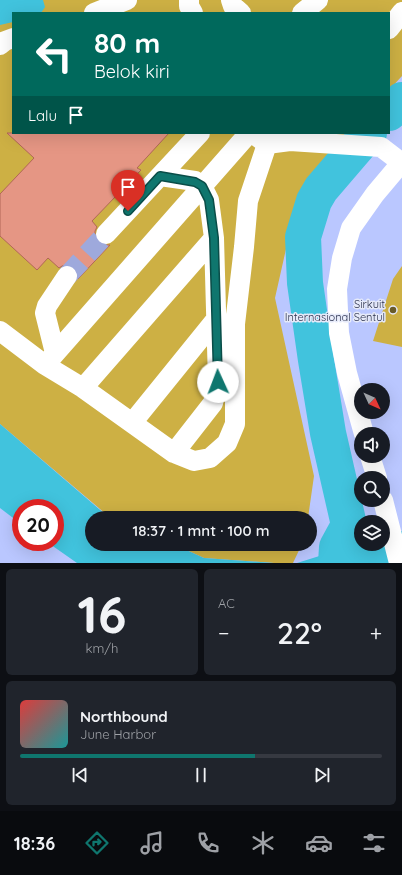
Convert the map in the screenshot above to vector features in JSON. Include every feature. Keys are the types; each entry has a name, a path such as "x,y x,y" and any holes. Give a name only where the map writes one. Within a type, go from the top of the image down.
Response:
{"street":[{"path":"97,12 127,0"},
{"path":"189,0 189,6 192,12"},
{"path":"231,0 233,6 240,12"},
{"path":"303,12 318,0"},
{"path":"390,28 402,12"},
{"path":"0,45 12,38"},
{"path":"106,234 199,134"},
{"path":"50,359 248,134"},
{"path":"0,331 50,359 83,388 174,453 194,460 210,458 227,443 235,424 235,324 248,201 260,139 381,148 402,163 375,194 351,228 342,258 337,289 339,333 347,373 362,427"},
{"path":"160,176 195,182 202,186 209,200 214,238 218,382 214,403 174,453"},
{"path":"83,388 214,238"},
{"path":"50,359 45,313 67,276"},
{"path":"132,422 217,318"},
{"path":"385,508 399,563"}],"shaded area":[{"path":"0,0 402,0 402,76 390,89 390,12 12,12 12,134 348,134 327,157 295,209 275,298 314,476 309,511 102,511 0,424"},
{"path":"0,0 43,0 45,7 42,12 12,12 12,22 0,25"},
{"name":"Sirkuit Internasional Sentul","path":"402,266 402,347 373,341 393,279"},
{"path":"0,424 101,511 85,511 85,551 188,551 204,558 274,563 77,563 60,551 64,551 64,499 12,499 12,517 0,508"},
{"path":"402,531 402,563 297,563 354,545 354,551 390,551 390,535"},
{"path":"188,551 299,551 293,563 204,558"}],"building":[{"path":"7,133 168,134 137,168 141,170 92,221 97,227 95,237 98,242 104,245 110,245 78,279 77,271 74,267 67,265 59,268 48,258 37,270 0,236 0,194 34,158"}],"waterway":[{"path":"390,112 402,100"},
{"path":"336,563 337,547 349,525 328,433 316,360 305,283 303,237 314,201 321,189 368,134"}],"tunnel":[{"path":"67,276 106,234"}],"place":[{"name":"Sirkuit Internasional Sentul","path":"393,310"}],"route":[{"path":"128,211 160,176 195,182 202,186 209,200 214,238 218,382"}]}
